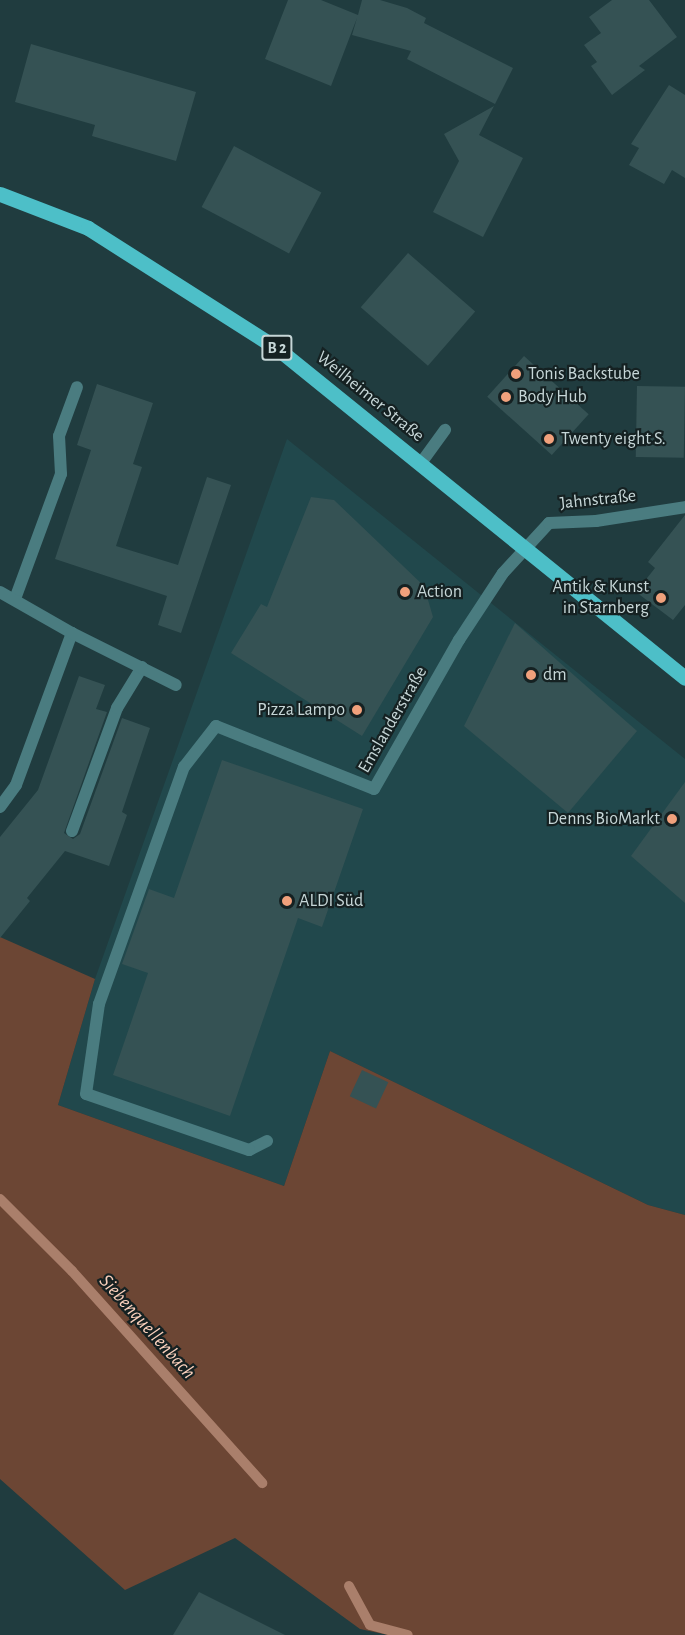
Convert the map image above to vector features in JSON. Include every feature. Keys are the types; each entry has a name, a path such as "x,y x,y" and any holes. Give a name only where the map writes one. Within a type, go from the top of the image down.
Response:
{"main road":[{"name":"Weilheimer Straße","path":"0,195 88,228 278,349 685,678"}],"street":[{"path":"15,599 61,474 59,436 77,387"},
{"path":"421,463 445,430"},
{"name":"Jahnstraße","path":"525,547 549,523 596,520 685,507"},
{"name":"Emslanderstraße","path":"267,1141 249,1150 86,1094 99,1004 184,767 216,726 238,732 374,789 459,640 503,573 525,547"},
{"path":"0,592 72,633 176,685"},
{"path":"0,807 16,785 72,633"},
{"path":"72,831 117,708 142,667"}],"shaded area":[{"path":"287,439 685,759 685,1215 648,1205 330,1051 284,1186 58,1105 95,979"},
{"path":"0,937 95,979 58,1105 284,1186 330,1051 648,1205 685,1215 685,1635 388,1635 360,1629 235,1538 125,1590 0,1479"}],"building":[{"path":"288,0 321,0 358,15 362,0 380,0 407,8 426,18 424,23 513,68 495,104 407,59 411,51 352,35 357,18 331,86 265,59"},
{"path":"612,0 649,0 677,37 639,66 645,70 612,95 591,66 597,62 584,45 601,33 589,17"},
{"path":"31,44 196,92 176,161 92,136 95,125 15,102"},
{"path":"669,85 685,95 685,178 672,170 664,184 629,165 639,148 631,144"},
{"path":"494,106 479,135 523,158 483,237 433,212 459,161 444,134"},
{"path":"234,146 321,192 289,253 202,207"},
{"path":"408,253 475,311 428,366 361,307"},
{"path":"524,356 589,414 552,455 487,397"},
{"path":"97,384 153,403 133,464 142,467 116,546 178,565 207,477 231,485 181,633 158,625 167,596 55,559 91,450 77,445"},
{"path":"637,386 685,387 684,458 636,457"},
{"path":"311,497 334,500 424,586 433,617 362,736 231,653 261,604 267,607"},
{"path":"685,515 685,605 673,620 636,592 655,568 648,562"},
{"name":"dm","path":"515,623 637,731 568,813 464,726"},
{"path":"79,676 105,685 96,709 107,712 64,833 73,839 80,834 122,718 150,728 122,812 127,815 109,866 65,851 27,898 30,901 0,938 0,837 38,790"},
{"path":"222,760 363,809 322,927 298,918 230,1116 113,1075 148,973 122,964 149,889 174,898"},
{"name":"Denns BioMarkt","path":"685,782 685,903 631,856"},
{"path":"362,1070 388,1082 376,1109 350,1096"},
{"path":"199,1592 285,1635 173,1635"}],"waterway":[{"name":"Siebenquellenbach","path":"0,1199 72,1271 262,1483"},
{"name":"Siebenquellenbach","path":"349,1586 370,1625 408,1635"}],"place":[{"name":"Tonis Backstube","path":"516,374"},
{"name":"Body Hub","path":"506,397"},
{"name":"Twenty eight S.","path":"549,439"},
{"name":"Action","path":"405,592"},
{"name":"Antik & Kunst in Starnberg","path":"661,598"},
{"name":"dm","path":"531,675"},
{"name":"Pizza Lampo","path":"357,710"},
{"name":"Denns BioMarkt","path":"672,819"},
{"name":"ALDI Süd","path":"287,901"}]}
